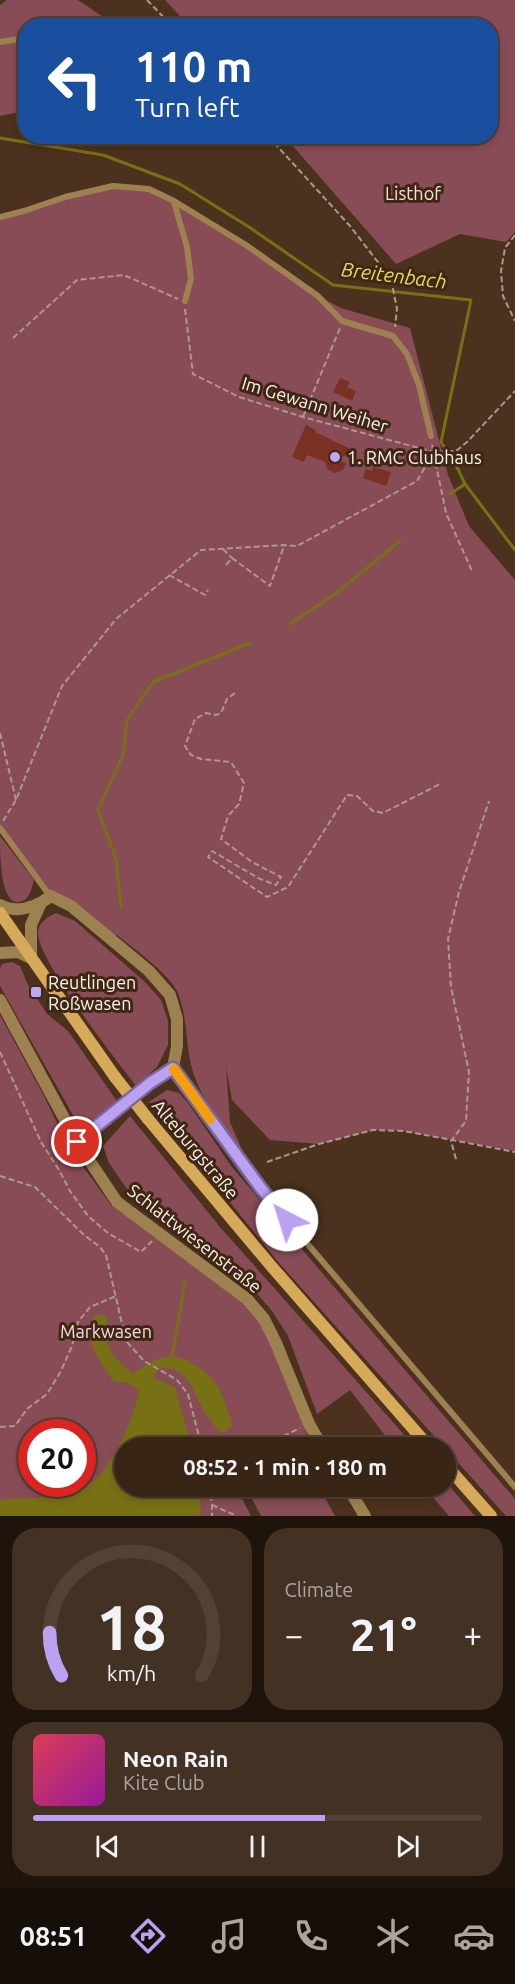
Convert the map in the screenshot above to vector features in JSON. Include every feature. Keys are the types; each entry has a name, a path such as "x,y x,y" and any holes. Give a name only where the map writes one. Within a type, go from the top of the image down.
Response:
{"main road":[{"name":"Alteburgstraße","path":"0,913 115,1077 148,1119 272,1268 420,1437"},
{"path":"456,1477 490,1516"}],"street":[{"path":"0,953 18,952 31,958 31,925 46,900"},
{"path":"0,904 13,910 20,910 46,900 71,906 149,971 170,995 177,1019 177,1046 173,1068 77,1142"},
{"name":"Schlattwiesenstraße","path":"0,1000 77,1142 117,1202 247,1299 264,1319 317,1437"},
{"path":"354,1497 365,1516"}],"lane":[{"path":"0,42 18,39"},
{"path":"0,218 65,197 113,186 149,189 174,201 246,245 318,296 342,321 393,336 407,354 419,385 431,436"},
{"path":"174,201 187,247 191,279 185,301"},
{"path":"0,828 46,900"},
{"path":"173,1068 260,1187 515,1487"}],"path":[{"path":"147,0 164,18"},
{"path":"275,144 350,226 391,279 397,309 393,336"},
{"path":"515,235 505,248 501,270 503,296 515,321"},
{"path":"13,338 77,280 124,275 185,301"},
{"name":"Im Gewann Weiher","path":"185,301 193,374 239,397 303,417 434,452 456,451 515,391"},
{"path":"303,417 342,321"},
{"path":"0,828 16,800 62,686 116,619 201,550 297,546 417,480 434,452"},
{"path":"434,452 446,513 472,571"},
{"path":"222,548 270,586 284,545"},
{"path":"226,565 232,558"},
{"path":"169,575 205,595 208,590"},
{"path":"235,693 227,699 221,713 216,715 206,713 195,719 185,746 191,754 201,759 231,762 244,783 239,804 228,816 221,839 252,862 281,877 276,885 260,879 212,851 208,857 267,897 288,887 347,795 357,796 373,811 383,813 440,784"},
{"path":"0,733 16,800"},
{"path":"451,1140 465,1121 469,1071 451,987 448,939 459,892 489,801"},
{"path":"0,1052 41,1142 88,1216 108,1233 141,1252 160,1233"},
{"path":"267,1162 319,1144 373,1130 404,1131 515,1152"},
{"path":"451,1140 456,1159"},
{"path":"0,1176 35,1187 100,1247 106,1255 126,1341 144,1361 177,1380 188,1394 199,1437"},
{"path":"0,1427 15,1426 27,1409 47,1394 72,1346 78,1322 90,1307 116,1296"},
{"path":"282,1437 309,1424"},
{"path":"211,1497 212,1516"},
{"path":"212,1505 237,1516"}],"green space":[{"path":"7,0 78,0 105,18 18,18 18,112 0,116 0,5"},
{"name":"Listhof","path":"165,0 515,0 515,232 506,242 460,234 396,264 291,144 498,144 498,18 182,18"},
{"path":"113,186 149,189 246,245 318,296 341,308 410,328 448,475 469,526 515,580 515,1151 404,1131 373,1130 319,1144 270,1140 232,1100 226,1067 230,1122 242,1150 237,1152 201,1092 193,1072 181,1001 172,984 150,961 117,935 107,935 51,896 0,828 0,217"},
{"path":"0,836 34,880 30,894 23,901 13,901 5,887 2,876"},
{"path":"56,913 75,921 144,981 161,1000 168,1021 168,1045 157,1067 136,1086 79,1009 40,944 38,931 42,922"},
{"path":"12,962 20,966 27,983 47,1014 68,1031 117,1101 81,1129 0,986 2,964"},
{"name":"Markwasen","path":"0,1015 68,1146 111,1205 242,1302 260,1321 308,1437 114,1437 114,1497 241,1497 251,1516 0,1516"},
{"path":"167,1090 179,1093 188,1103 231,1166 515,1499 515,1516 506,1516 456,1460 456,1437 435,1437 279,1263 149,1102"},
{"path":"130,1116 220,1227 406,1437 386,1437 350,1390 317,1414 288,1336 272,1311 254,1290 131,1195 109,1163 103,1146"},
{"path":"456,1494 475,1516 449,1516 433,1497 456,1497"},
{"path":"251,1497 325,1497 335,1516 261,1516"}],"shaded area":[{"path":"102,1314 107,1317 106,1336 110,1350 132,1373 166,1357 180,1358 201,1369 217,1385 232,1425 227,1431 221,1433 202,1408 182,1374 175,1370 162,1368 153,1377 175,1387 189,1437 123,1437 132,1417 139,1390 128,1383 114,1381 96,1354 90,1331 91,1322 95,1316"},
{"path":"114,1454 114,1497 200,1497 201,1516 0,1516 0,1500 96,1497 96,1478"}],"building":[{"path":"340,378 350,382 347,387 356,391 352,401 333,392"},
{"path":"306,425 316,430 315,432 357,452 334,459 346,463 343,470 335,473 328,470 325,462 307,455 304,462 292,457"},
{"path":"373,467 391,472 386,486 363,478 366,469 372,471"}],"waterway":[{"name":"Breitenbach","path":"0,138 18,141"},
{"name":"Breitenbach","path":"36,144 103,155 180,184 249,227 333,285 471,300 441,442 465,484 515,550"},
{"path":"450,494 465,484"},
{"path":"290,624 334,595 400,541"},
{"path":"121,908 116,859 98,810 123,755 127,720 153,682 250,643"},
{"path":"172,1358 185,1281"}],"slow traffic":[{"path":"174,1069 210,1119"}],"place":[{"name":"1. RMC Clubhaus","path":"335,457"},
{"name":"Reutlingen Roßwasen","path":"36,992"}],"route":[{"path":"77,1142 150,1083 173,1068 260,1187 287,1220"}]}
